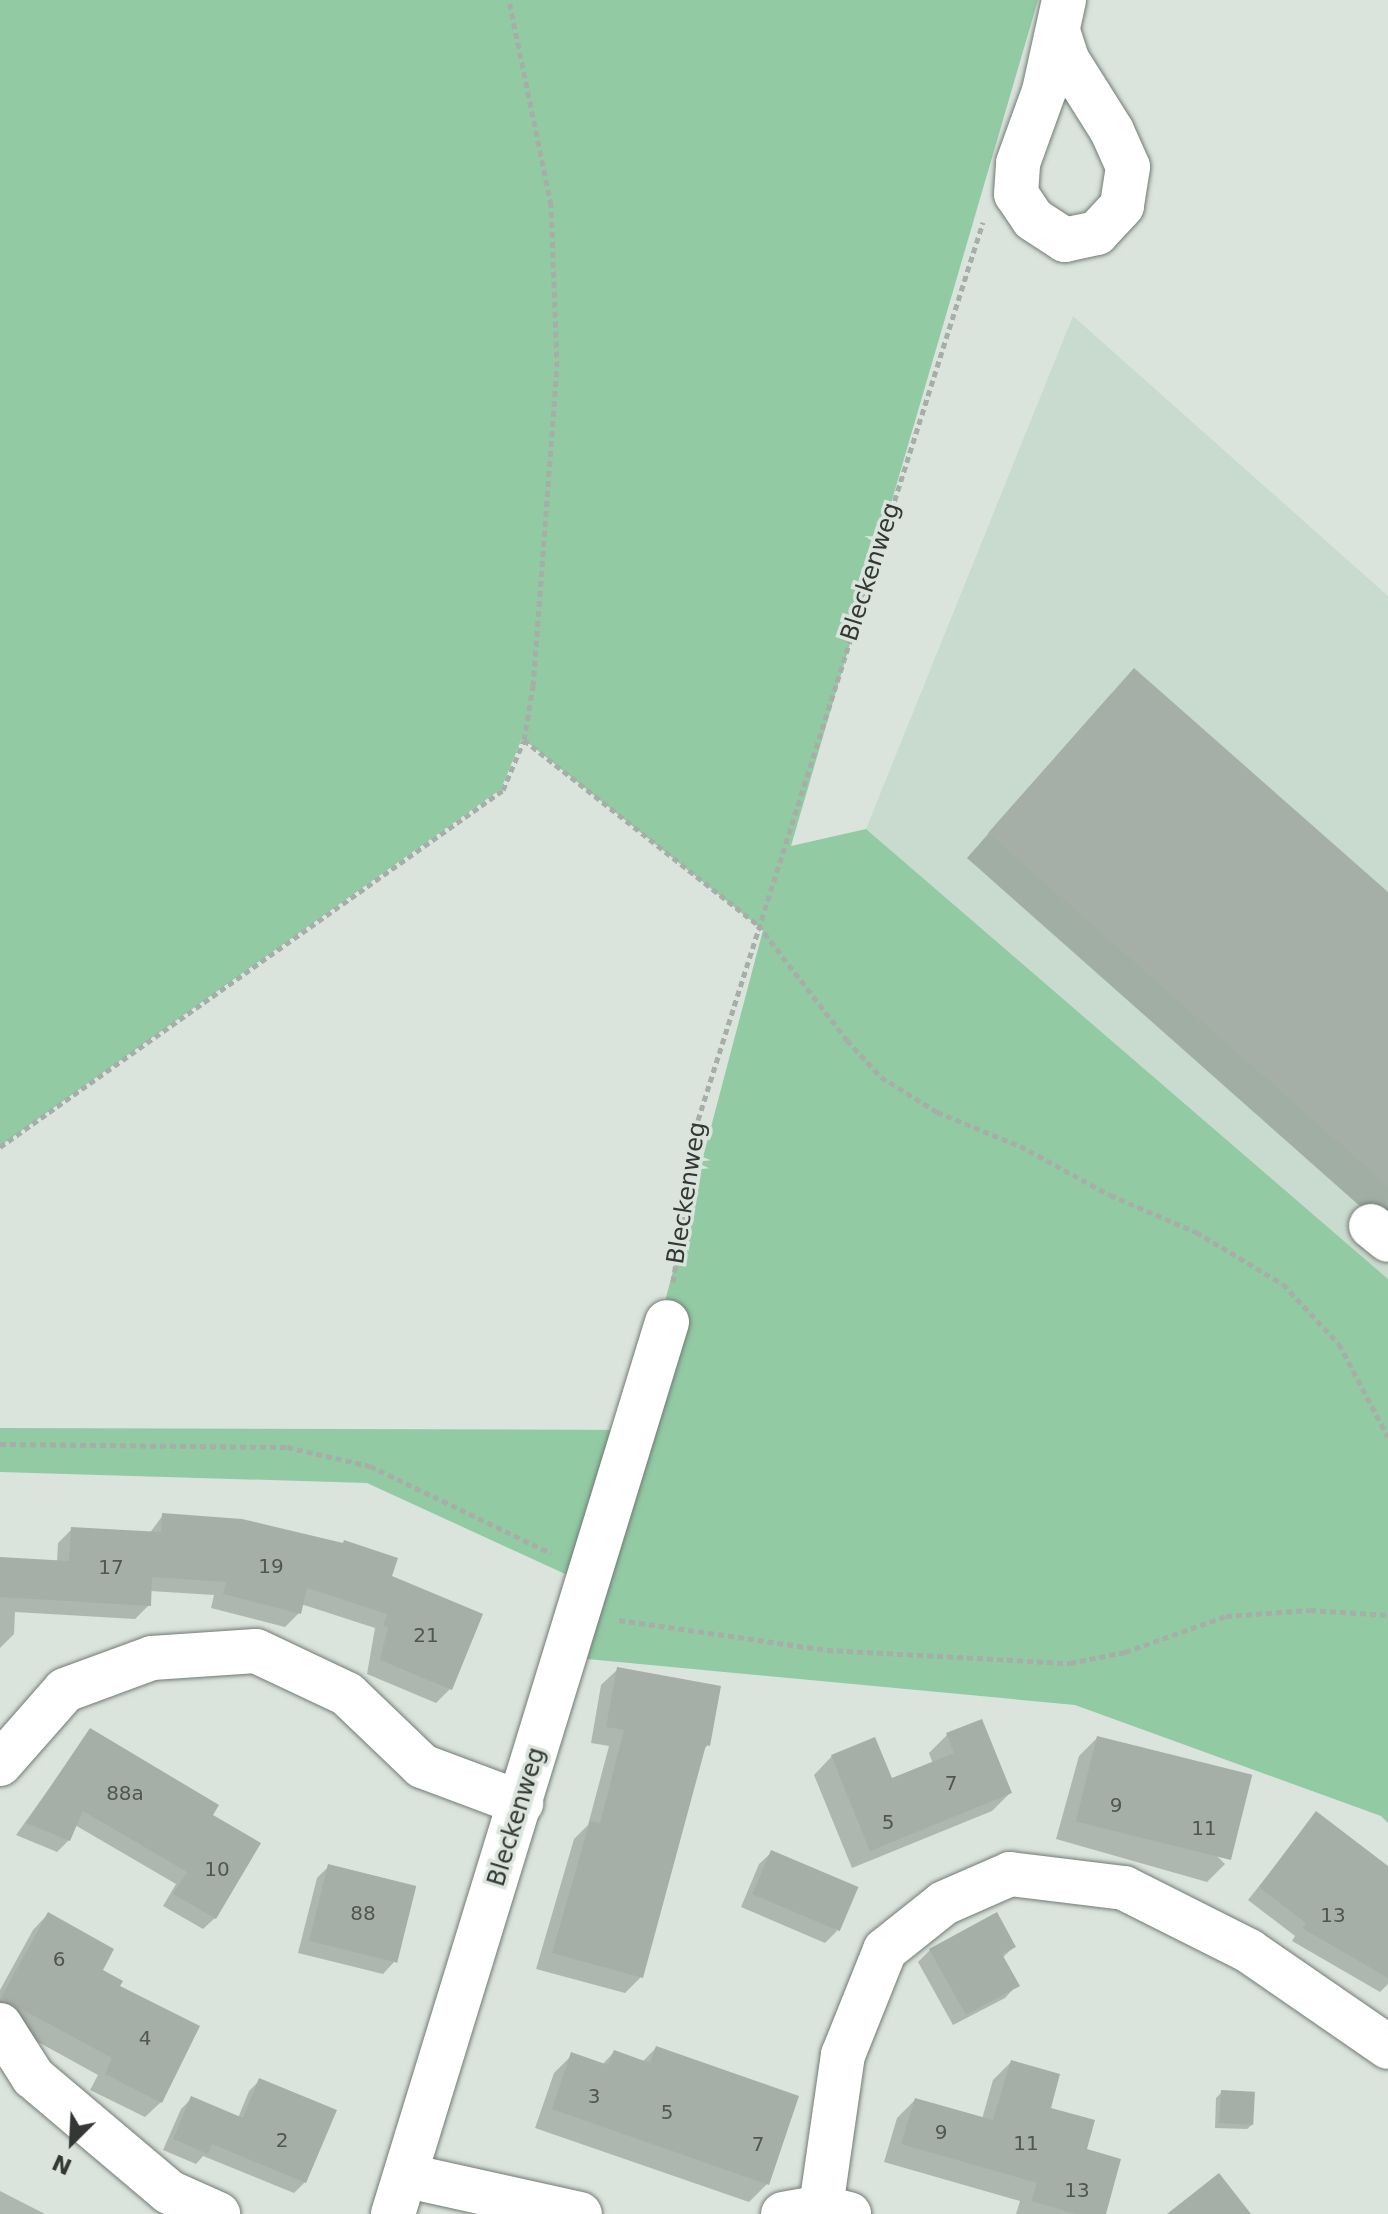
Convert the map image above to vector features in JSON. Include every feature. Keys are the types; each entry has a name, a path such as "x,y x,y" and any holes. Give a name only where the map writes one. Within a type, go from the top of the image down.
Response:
{"street":[{"path":"1061,16 1068,61 1112,131 1128,167 1122,206 1097,233 1065,240 1002,200 1044,91 1061,16"},
{"name":"Bleckenweg","path":"401,2195 667,1322"},
{"path":"0,1764 65,1690 152,1658 256,1651 347,1694 422,1766 521,1803"},
{"path":"818,2212 843,2055 885,1950 944,1903 1010,1874 1124,1888 1249,1951 1388,2047"},
{"path":"0,2025 33,2077 169,2192 218,2214"},
{"path":"401,2195 580,2214"}],"path":[{"path":"0,1147 503,790 524,740 533,686 557,367 551,205 509,0"},
{"name":"Bleckenweg","path":"667,1322 698,1120 758,925 1002,200"},
{"path":"524,740 758,925 847,1040 881,1077 937,1112 1020,1146 1110,1195 1196,1232 1283,1284 1339,1344 1388,1437"},
{"path":"0,1444 287,1447 370,1466 591,1572"},
{"path":"577,1616 827,1650 1070,1663 1125,1652 1226,1616 1310,1610 1388,1615"}],"shaded area":[{"path":"1073,316 1388,596 1388,1279 866,829"}],"green space":[{"path":"0,0 1038,0 791,846 866,829 1388,1279 1388,1823 1381,1816 1075,1705 566,1657 589,1585 367,1483 0,1472 0,1428 631,1430 763,930 522,738 501,789 0,1146"}],"building":[{"path":"1134,668 1388,892 1388,1186 988,833"},
{"path":"162,1513 242,1519 343,1543 344,1540 398,1558 392,1576 483,1614 452,1690 380,1660 388,1627 383,1625 387,1614 307,1588 301,1614 223,1594 226,1582 152,1577 151,1606 0,1597 0,1557 69,1561 71,1527 161,1532"},
{"path":"617,1667 721,1686 710,1746 706,1745 643,1978 552,1953 590,1821 600,1823 624,1730 606,1727"},
{"path":"982,1719 1012,1793 870,1851 831,1755 875,1737 892,1778 954,1753 946,1733"},
{"path":"90,1728 219,1805 213,1815 261,1843 216,1919 173,1894 187,1872 83,1811 70,1841 26,1823"},
{"path":"1097,1736 1252,1775 1231,1860 1076,1821"},
{"path":"1316,1811 1388,1866 1388,1978 1302,1928 1306,1923 1259,1887"},
{"path":"771,1850 858,1887 840,1931 752,1894"},
{"path":"328,1864 416,1886 397,1963 309,1941"},
{"path":"48,1912 114,1949 103,1970 123,1981 120,1986 200,2026 162,2103 105,2074 112,2058 1,1998"},
{"path":"997,1912 1016,1947 1002,1954 1020,1986 966,2015 929,1949"},
{"path":"656,2046 799,2096 769,2185 552,2109 571,2052 608,2065 614,2050 650,2063"},
{"path":"1011,2060 1060,2074 1051,2108 1095,2120 1087,2149 1121,2159 1106,2214 1077,2214 1031,2201 1037,2183 901,2144 915,2098 993,2120"},
{"path":"259,2078 337,2110 306,2183 212,2144 208,2154 173,2139 191,2096 243,2118"},
{"path":"1221,2090 1255,2092 1253,2125 1219,2123"},
{"path":"1219,2173 1251,2214 1167,2214"}]}
